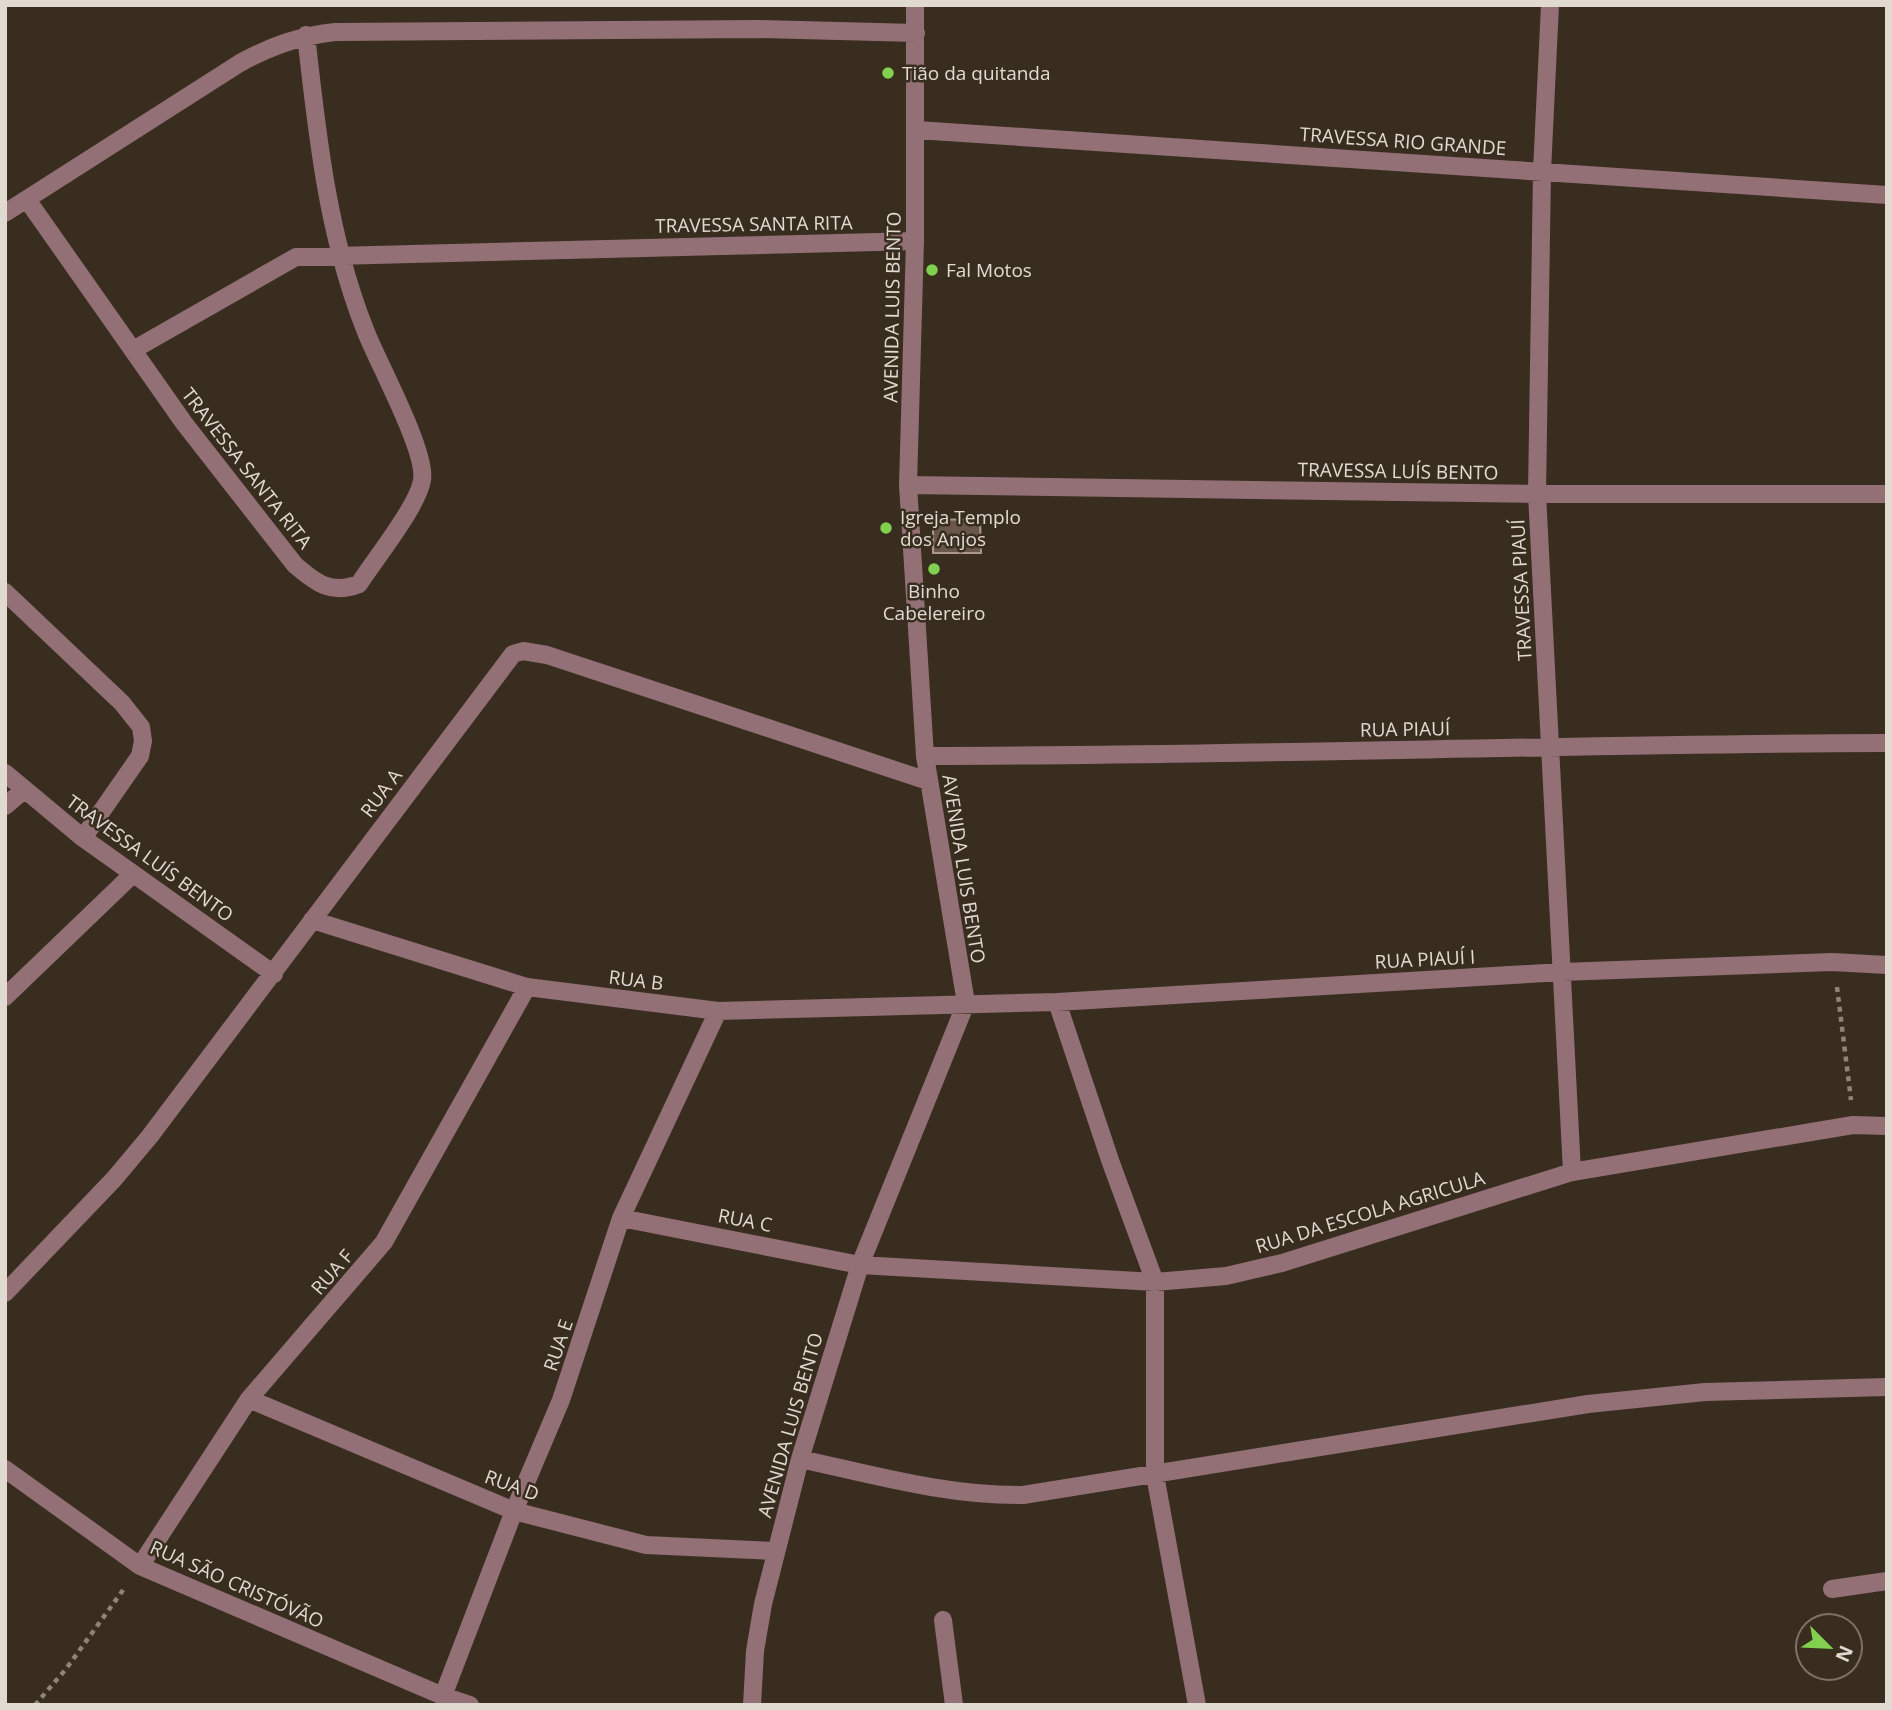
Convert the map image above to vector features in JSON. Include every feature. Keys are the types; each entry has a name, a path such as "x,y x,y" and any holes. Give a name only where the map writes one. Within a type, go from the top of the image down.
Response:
{"street":[{"name":"AVENIDA LUIS BENTO","path":"752,1705 755,1651 775,1551 800,1459 860,1265 966,1003 925,756 908,485 915,242 915,5"},
{"name":"TRAVESSA PIAUÍ","path":"1550,5 1542,171 1537,494 1572,1172"},
{"path":"5,213 28,201 209,81 274,45 306,35 335,32 758,29 916,33"},
{"name":"TRAVESSA SANTA RITA","path":"28,201 184,423 295,565 317,584 334,590 359,584 417,495 423,478 413,435 365,330 341,255 326,176 306,35"},
{"name":"TRAVESSA RIO GRANDE","path":"916,130 1887,195"},
{"name":"TRAVESSA SANTA RITA","path":"133,350 296,257 915,242"},
{"name":"TRAVESSA LUÍS BENTO","path":"908,485 1537,494 1887,494"},
{"path":"5,592 122,703 141,727 144,741 140,756 83,838"},
{"name":"RUA A","path":"5,1293 114,1179 274,974 513,654 523,651 547,654 928,781"},
{"name":"RUA PIAUÍ","path":"925,756 1196,755 1887,743"},
{"name":"TRAVESSA LUÍS BENTO","path":"5,773 83,838 274,974"},
{"path":"5,806 24,790"},
{"path":"5,997 133,874"},
{"name":"RUA B","path":"312,920 527,987 718,1011 966,1003"},
{"name":"RUA PIAUÍ I","path":"966,1003 1057,1002 1562,972 1832,962 1887,965"},
{"name":"RUA F","path":"141,1566 249,1399 384,1242 527,987"},
{"path":"1057,1002 1111,1163 1155,1282 1155,1475 1197,1705"},
{"name":"RUA E","path":"443,1696 514,1511 561,1400 621,1217 718,1011"},
{"name":"RUA DA ESCOLA AGRICULA","path":"860,1265 1155,1282 1226,1276 1282,1262 1572,1172 1853,1125 1887,1126"},
{"name":"RUA C","path":"621,1217 860,1265"},
{"path":"800,1459 980,1496 1023,1495 1588,1404 1705,1392 1887,1387"},
{"name":"RUA D","path":"249,1399 514,1511 646,1545 775,1551"},
{"name":"RUA SÃO CRISTÓVÃO","path":"5,1469 141,1566 443,1696 470,1705"},
{"path":"1832,1589 1887,1581"},
{"path":"943,1620 954,1705"}],"path":[{"path":"1841,1010 1853,1125"},
{"path":"35,1705 66,1669 141,1566"}],"building":[{"path":"980,519 981,553 933,553 933,520"}],"place":[{"name":"Tião da quitanda","path":"888,73"},
{"name":"Fal Motos","path":"932,270"},
{"name":"Igreja Templo dos Anjos","path":"886,528"},
{"name":"Binho Cabelereiro","path":"934,569"}]}
